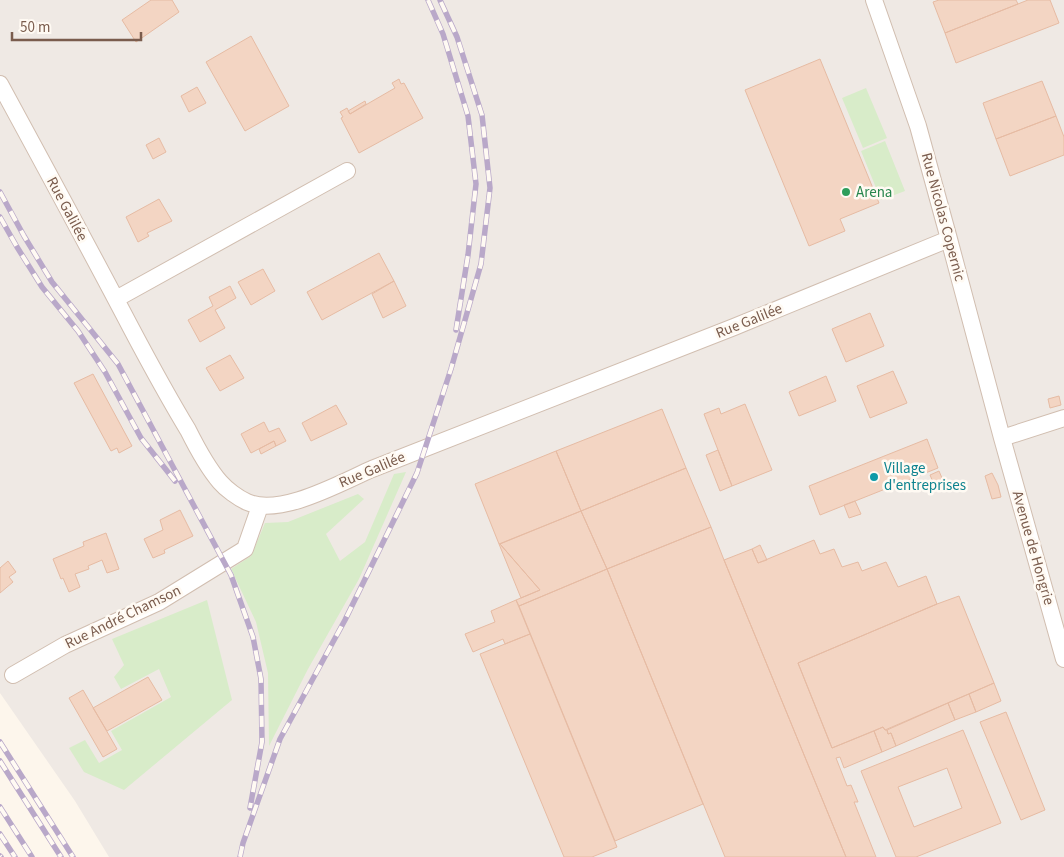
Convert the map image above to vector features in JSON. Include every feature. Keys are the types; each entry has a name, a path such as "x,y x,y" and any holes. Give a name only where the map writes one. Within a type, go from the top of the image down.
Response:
{"street":[{"name":"Rue Nicolas Copernic","path":"874,0 918,126 1002,438"},
{"name":"Rue Galilée","path":"0,84 160,383 205,461 220,482 233,493 246,502 260,506 275,506 293,502 318,493 372,469 734,328 949,239"},
{"path":"116,299 347,171"},
{"path":"1002,438 1064,418"},
{"name":"Avenue de Hongrie","path":"1002,438 1064,659"},
{"name":"Rue André Chamson","path":"13,675 65,645 159,602 244,549 260,506"}],"shaded area":[{"path":"0,0 1064,0 1064,857 109,857 75,801 0,693"}],"green space":[{"path":"866,88 887,138 863,148 842,98"},
{"path":"885,141 905,191 881,200 861,151"},
{"path":"406,472 359,579 308,669 269,746 268,673 256,622 231,569 251,556 265,523 288,522 358,494 364,499 326,534 340,561 365,542 394,474"},
{"path":"207,600 232,700 124,790 84,772 69,748 85,740 99,763 122,750 111,731 171,697 159,669 121,689 114,677 124,665 112,639"}],"building":[{"path":"151,0 172,0 179,12 136,42 122,20"},
{"path":"939,0 1016,0 1018,4 945,33 933,2"},
{"path":"1028,0 1050,0 1059,23 956,63 945,33"},
{"path":"251,36 289,106 245,131 206,62"},
{"path":"820,59 879,203 840,219 845,231 809,246 745,90"},
{"path":"399,79 401,84 404,83 423,118 359,153 341,118 343,117 340,112 347,108 350,114 395,88 392,83"},
{"path":"1042,81 1056,116 996,139 983,103"},
{"path":"197,87 206,103 189,112 181,96"},
{"path":"365,101 366,104 350,114 348,111"},
{"path":"1056,116 1064,137 1064,155 1010,176 996,139"},
{"path":"159,138 166,152 153,159 146,145"},
{"path":"159,199 172,221 147,233 149,236 138,242 126,217"},
{"path":"379,253 394,281 322,320 307,292"},
{"path":"263,269 275,291 251,305 238,282"},
{"path":"394,281 406,306 383,318 372,294"},
{"path":"230,286 236,298 215,310 225,328 200,342 188,320 213,306 209,297"},
{"path":"870,313 884,346 846,362 832,329"},
{"path":"230,355 244,378 220,391 206,368"},
{"path":"893,371 907,403 870,418 857,386"},
{"path":"93,374 132,446 119,453 117,448 111,451 74,383"},
{"path":"826,376 836,401 799,416 789,392"},
{"path":"1059,396 1061,405 1050,408 1048,399"},
{"path":"745,404 772,470 732,486 704,414 719,408 721,414"},
{"path":"336,405 347,424 311,441 302,423"},
{"path":"662,409 686,468 581,511 556,451"},
{"path":"264,422 269,432 279,428 286,441 276,446 274,441 251,453 241,434"},
{"name":"Village d'entreprises","path":"927,439 938,468 820,515 809,486"},
{"path":"274,441 276,446 261,454 259,449"},
{"path":"718,450 732,486 720,491 706,455"},
{"path":"556,451 581,511 499,544 475,484"},
{"path":"686,468 711,527 607,569 581,511"},
{"path":"939,471 945,485 936,489 930,475"},
{"path":"992,473 1001,497 992,499 985,476"},
{"path":"855,501 861,514 849,518 844,505"},
{"path":"180,510 193,536 164,550 165,553 153,558 144,539 163,530 160,520"},
{"path":"581,511 607,569 519,606 516,600 540,590 500,544"},
{"path":"711,527 846,857 725,857 607,569"},
{"path":"106,533 119,569 107,573 102,560 88,566 89,569 75,574 80,587 69,592 63,578 61,579 53,559 84,546 83,542"},
{"path":"814,540 820,554 834,549 842,567 858,562 862,571 886,562 898,587 926,576 937,604 798,663 832,748 874,731 882,752 844,768 840,757 836,758 847,786 851,785 858,802 854,802 876,857 846,857 724,560 752,549 758,563"},
{"path":"500,544 540,590 521,598"},
{"path":"760,545 767,560 758,563 752,549"},
{"path":"8,561 16,572 9,577 13,582 0,593 0,568"},
{"path":"607,569 703,804 615,841 519,606"},
{"path":"959,596 994,683 885,730 883,727 832,748 798,663"},
{"path":"516,600 530,634 505,644 503,639 473,652 465,634 495,622 491,611"},
{"path":"530,634 617,847 592,857 564,857 480,654"},
{"path":"148,677 162,700 107,731 93,708"},
{"path":"994,683 1001,701 976,712 969,694"},
{"path":"83,690 117,749 103,757 69,698"},
{"path":"969,694 976,712 955,720 948,703"},
{"path":"948,703 955,720 896,746 891,733 888,734 887,730"},
{"path":"1006,712 1045,810 1021,820 980,722"},
{"path":"883,727 887,730 888,734 891,733 896,746 882,752 874,731"},
{"path":"963,730 1001,823 916,857 896,857 861,771","holes":["947,768 962,808 914,827 898,787"]}],"railway":[{"path":"428,0 443,34 468,116 476,184 468,255 456,330"},
{"path":"240,857 243,843 280,739 345,620 417,473 451,369 481,264 490,188 482,115 457,37 440,0"},
{"path":"0,192 52,282 118,364 231,575 253,637 261,679 262,742 250,808"},
{"path":"0,217 42,287 78,331 105,372 141,438 175,481"},
{"path":"0,742 73,857"},
{"path":"0,761 61,857"},
{"path":"0,807 32,857"},
{"path":"0,834 15,857"}],"place":[{"name":"Arena","path":"846,192"},
{"name":"Village d'entreprises","path":"874,477"}]}
